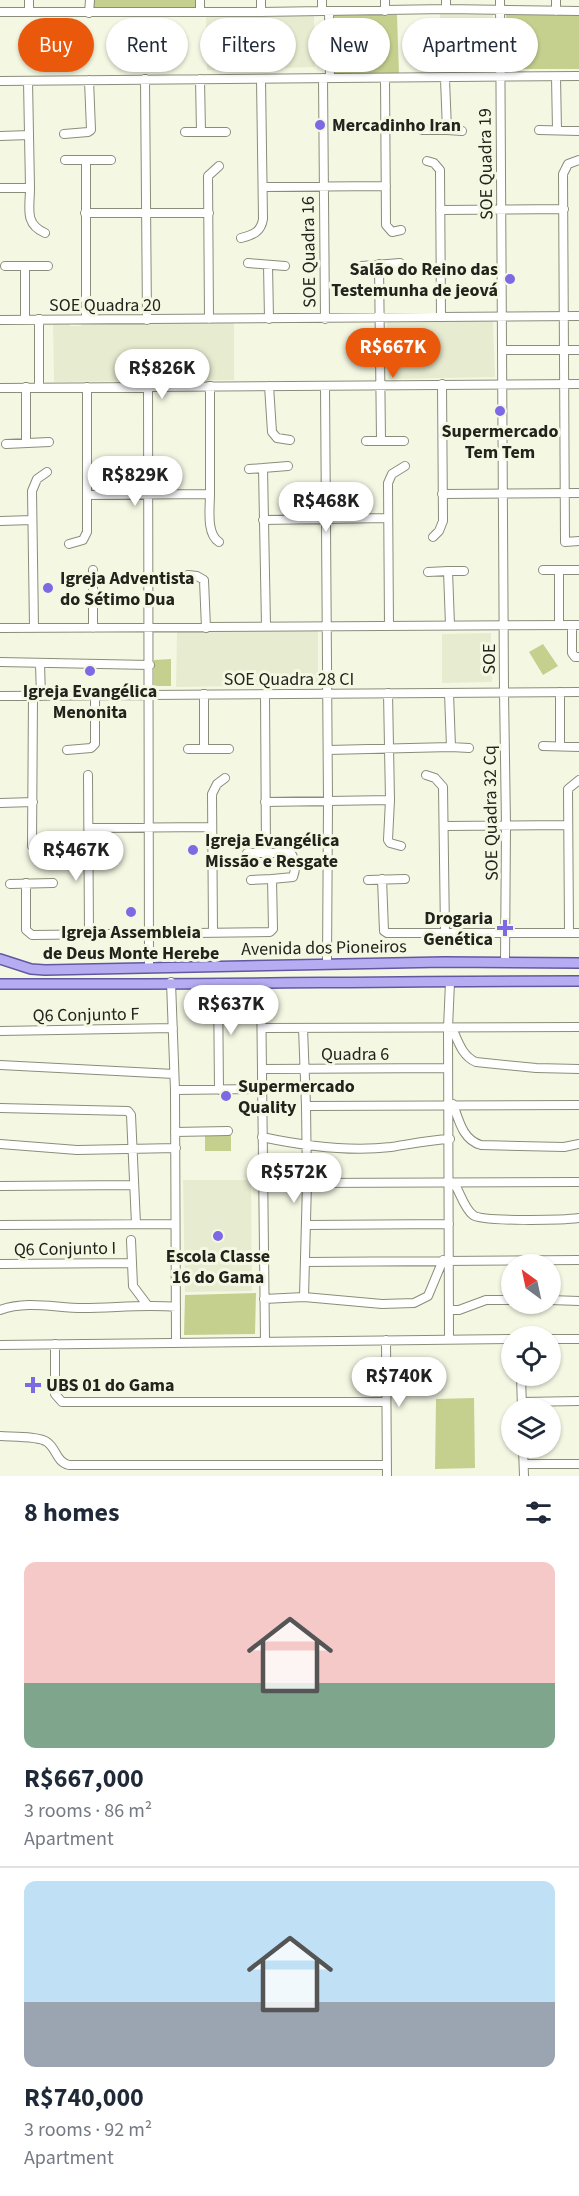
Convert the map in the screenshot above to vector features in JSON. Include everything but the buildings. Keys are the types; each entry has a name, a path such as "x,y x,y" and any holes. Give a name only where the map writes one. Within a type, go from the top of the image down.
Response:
{"main road":[{"name":"Avenida dos Pioneiros","path":"0,959 31,969 444,962 579,963"},
{"path":"444,962 450,971 450,982"},
{"path":"399,963 396,977 400,983"},
{"path":"321,983 328,980 330,974 327,964"},
{"path":"73,968 69,975 73,984"},
{"name":"Avenida dos Pioneiros","path":"0,984 429,983 542,981 546,978 579,979"}],"street":[{"path":"29,0 29,12"},
{"path":"89,13 90,0"},
{"path":"200,0 200,12"},
{"path":"261,0 261,12"},
{"name":"SOE Quadra 16","path":"322,0 326,11 327,78 323,185 325,319"},
{"path":"385,0 385,11"},
{"path":"446,0 446,9"},
{"name":"SOE Quadra 19","path":"500,0 503,492"},
{"path":"556,0 556,11"},
{"path":"0,12 579,10"},
{"path":"0,81 445,79 579,76"},
{"path":"556,77 557,130"},
{"path":"145,79 147,320"},
{"path":"200,79 201,132"},
{"path":"242,238 256,233 262,225 261,79"},
{"path":"385,79 387,227 392,232 401,230"},
{"path":"445,79 447,130"},
{"path":"64,134 91,130 89,80"},
{"path":"28,81 30,223 35,229 45,233"},
{"path":"422,130 462,131"},
{"path":"539,130 579,130"},
{"path":"185,132 226,132"},
{"path":"0,136 29,135"},
{"path":"65,160 111,160"},
{"path":"86,160 86,319"},
{"path":"579,160 568,164 564,169 565,542 579,541"},
{"path":"427,161 434,163 440,170 441,317"},
{"path":"209,319 208,176 219,166"},
{"name":"SOE Quadra 16","path":"263,187 386,186"},
{"path":"0,188 30,188"},
{"path":"440,210 564,209"},
{"path":"85,213 209,213"},
{"path":"248,263 285,266"},
{"path":"362,266 400,263"},
{"path":"379,264 381,440"},
{"path":"268,265 269,319"},
{"path":"5,266 48,266"},
{"path":"25,267 25,319"},
{"path":"503,317 579,316"},
{"name":"SOE Quadra 20","path":"0,320 503,317"},
{"path":"39,320 39,387"},
{"path":"503,350 579,350"},
{"path":"433,537 443,521 442,384"},
{"path":"0,388 579,384"},
{"path":"210,386 211,532 213,539 219,542"},
{"path":"269,386 273,435 290,440"},
{"path":"26,387 26,443"},
{"path":"69,544 86,538 87,532 87,387"},
{"path":"148,387 149,968"},
{"path":"325,387 327,964"},
{"path":"366,441 404,441"},
{"path":"6,444 49,442"},
{"path":"249,469 288,466"},
{"path":"389,626 390,478 405,466"},
{"path":"263,468 266,626"},
{"path":"34,627 32,520 34,483 47,472"},
{"name":"SOE","path":"503,492 504,692"},
{"path":"442,494 579,493"},
{"path":"87,495 210,494"},
{"path":"264,520 388,518"},
{"path":"0,521 32,520"},
{"path":"93,570 93,628"},
{"path":"543,570 579,570"},
{"path":"558,570 559,625"},
{"path":"448,571 450,625"},
{"path":"428,572 464,571"},
{"path":"188,575 204,580 206,628"},
{"path":"0,628 576,625 572,653 575,657 579,657"},
{"path":"0,662 150,665"},
{"path":"40,664 32,846 34,850 53,853"},
{"name":"SOE Quadra 32 Cq","path":"504,692 506,962"},
{"path":"560,692 560,746"},
{"name":"SOE Quadra 28 CI","path":"0,696 579,692"},
{"path":"388,693 390,800 388,840 390,843 401,846"},
{"path":"449,693 451,747"},
{"path":"204,694 204,749"},
{"path":"265,694 266,853"},
{"path":"67,750 92,748 95,744 95,695"},
{"path":"543,746 579,747"},
{"path":"328,750 469,748"},
{"path":"188,749 229,749"},
{"path":"88,775 89,936"},
{"path":"426,775 435,778 442,787 445,933"},
{"path":"213,933 212,794 217,784 225,778"},
{"path":"568,933 568,789 579,780"},
{"path":"266,802 390,800"},
{"path":"0,803 33,802"},
{"path":"444,826 567,825"},
{"path":"89,828 211,827"},
{"path":"247,853 291,853 294,859 293,877 251,880"},
{"path":"26,883 28,933 32,935 89,936 272,931 272,879"},
{"path":"382,879 385,932 579,933"},
{"path":"368,880 405,879"},
{"path":"10,884 53,883"},
{"path":"171,982 176,1148 176,1342"},
{"path":"449,1339 446,1260 452,1183 448,1068 450,982"},
{"path":"218,983 219,1090"},
{"path":"429,983 438,986 449,1000"},
{"path":"261,984 265,1340"},
{"path":"263,1028 579,1027"},
{"name":"Q6 Conjunto F","path":"0,1031 173,1028"},
{"path":"303,1028 307,1184 304,1297"},
{"path":"450,1028 464,1053 476,1062 536,1068 579,1069"},
{"path":"568,1068 579,1063"},
{"path":"0,1065 174,1074"},
{"name":"Quadra 6","path":"262,1070 448,1068"},
{"path":"175,1090 262,1089"},
{"path":"451,1104 464,1133 474,1143 564,1147 579,1144"},
{"path":"306,1106 579,1105"},
{"path":"0,1108 128,1110 131,1115 136,1224"},
{"path":"175,1132 228,1131"},
{"path":"262,1137 320,1147 374,1148 450,1139"},
{"path":"290,1142 306,1155"},
{"path":"0,1144 69,1150 176,1148"},
{"path":"307,1184 579,1182"},
{"path":"452,1183 470,1213 480,1219 565,1220 579,1218"},
{"path":"0,1186 133,1185"},
{"path":"0,1225 175,1224"},
{"path":"306,1225 449,1224"},
{"path":"131,1240 133,1286 148,1306"},
{"path":"264,1299 304,1297 382,1304 414,1304 428,1296 446,1260"},
{"path":"305,1262 579,1260"},
{"name":"Q6 Conjunto I","path":"0,1264 131,1263"},
{"path":"449,1310 459,1310 486,1300 501,1300"},
{"path":"561,1300 579,1301"},
{"path":"0,1310 44,1304 75,1308 176,1307"},
{"path":"0,1345 265,1340 501,1339"},
{"path":"561,1339 579,1339"},
{"path":"386,1340 387,1476"},
{"path":"55,1344 55,1394 62,1402 386,1402"},
{"path":"561,1402 579,1401"},
{"path":"0,1436 42,1439 51,1446 61,1461 69,1465 387,1465"},
{"path":"524,1458 524,1476"},
{"path":"524,1464 579,1464"}],"shaded area":[{"path":"493,12 493,18 440,18 440,13"},
{"path":"314,14 314,18 308,18 308,67 296,68 296,18 206,18 206,15"},
{"path":"493,320 495,377 389,379 387,321"},
{"path":"81,321 234,321 234,380 54,382 53,322 69,322 70,326 81,326"},
{"path":"318,629 318,685 176,687 177,630"},
{"path":"491,633 492,682 442,683 442,634"},
{"name":"Escola Classe 16 do Gama","path":"183,1180 251,1180 252,1291 185,1292"}],"green space":[{"path":"93,0 198,0 198,7 93,9"},
{"path":"579,13 579,69 538,69 538,18 506,18 506,14"},
{"path":"332,15 397,15 399,74 333,73 390,72 390,18 332,18"},
{"path":"543,644 558,666 543,675 529,652"},
{"path":"171,659 171,686 154,686 154,660"},
{"path":"205,1135 231,1135 231,1151 205,1151"},
{"path":"256,1293 255,1334 184,1335 185,1295"},
{"path":"474,1398 475,1468 435,1469 436,1399"}],"place":[{"name":"Mercadinho Iran","path":"320,125"},
{"name":"Salão do Reino das Testemunha de jeová","path":"510,279"},
{"name":"Supermercado Tem Tem","path":"500,411"},
{"name":"Igreja Adventista do Sétimo Dua","path":"48,588"},
{"name":"Igreja Evangélica Menonita","path":"90,671"},
{"name":"Igreja Evangélica Missão e Resgate","path":"193,850"},
{"name":"Igreja Assembleia de Deus Monte Herebe","path":"131,912"},
{"name":"Drogaria Genética","path":"505,928"},
{"name":"Supermercado Quality","path":"226,1096"},
{"name":"Escola Classe 16 do Gama","path":"218,1236"},
{"name":"UBS 01 do Gama","path":"33,1385"}]}
